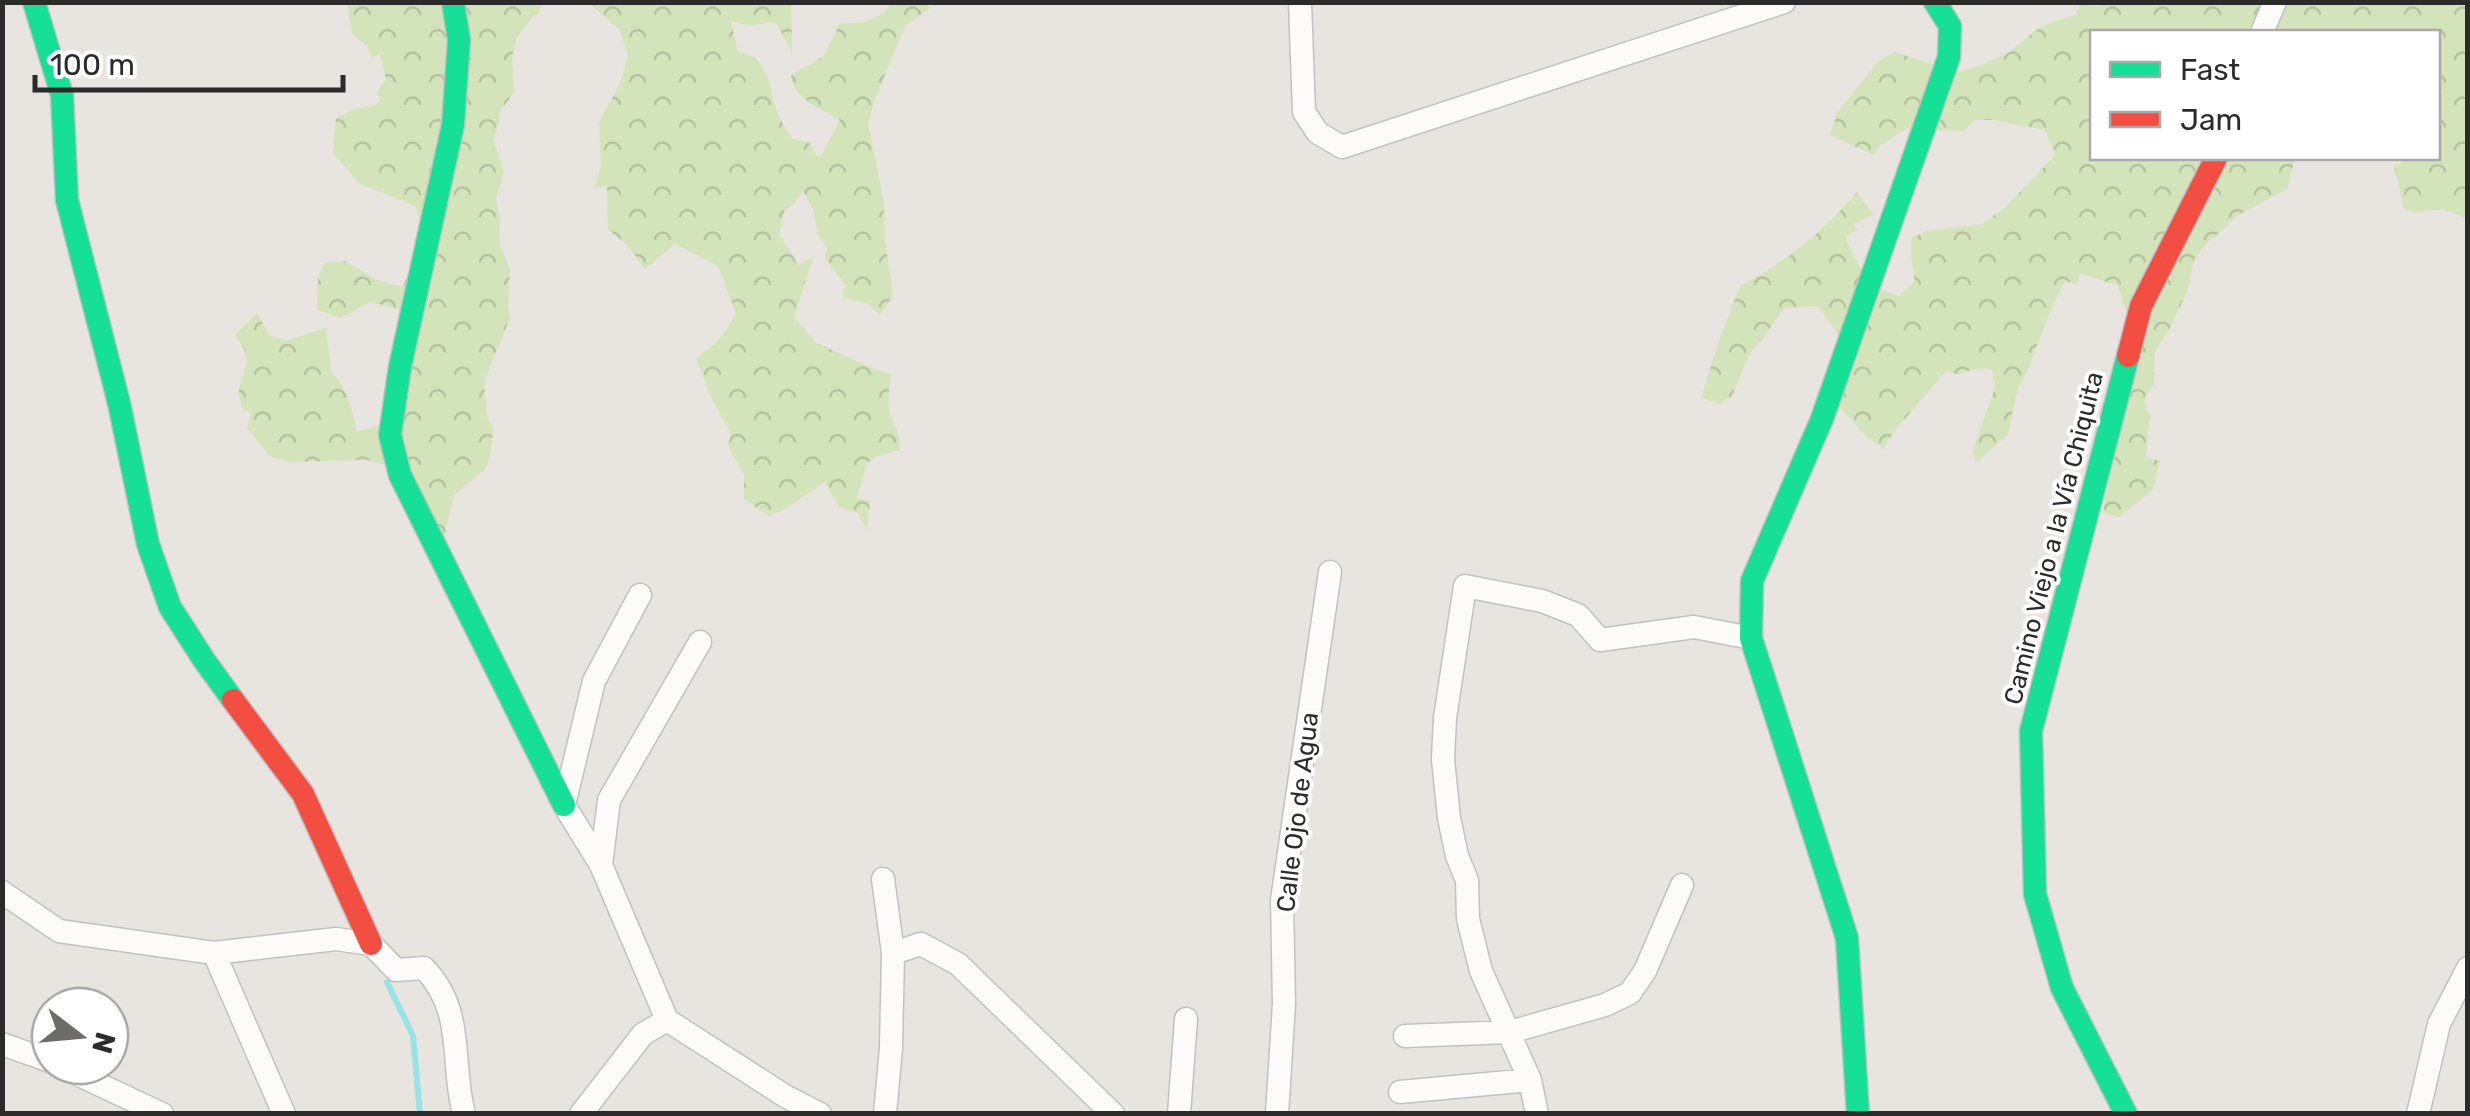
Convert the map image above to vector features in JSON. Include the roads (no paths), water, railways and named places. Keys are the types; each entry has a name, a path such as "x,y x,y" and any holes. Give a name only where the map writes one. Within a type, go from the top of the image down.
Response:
{"street":[{"path":"34,2 62,95 66,200 119,403 148,544 170,608 302,794 370,944 396,970 424,968 440,984 454,1026 464,1114"},
{"path":"454,2 459,40 453,126 400,367 390,435 400,475 564,805 602,865 667,1020 820,1114"},
{"path":"1300,2 1304,112 1318,133 1342,147 1784,2"},
{"path":"1858,1114 1847,938 1751,638 1752,581 1822,418 1949,56 1950,26 1935,2"},
{"path":"2263,30 2275,2"},
{"name":"Camino Viejo a la Vía Chiquita","path":"2126,1114 2062,988 2035,894 2031,732 2141,306 2215,160"},
{"name":"Calle Ojo de Agua","path":"1277,1114 1284,1004 1282,900 1330,572"},
{"path":"1537,1114 1530,1080 1481,971 1468,919 1467,880 1457,856 1447,798 1443,758 1446,718 1465,586 1560,608 1578,616 1600,640 1694,627 1751,638"},
{"path":"564,805 594,681 640,595"},
{"path":"602,865 609,800 700,642"},
{"path":"884,879 893,954 885,1114"},
{"path":"1406,1036 1510,1032 1605,1005 1630,993 1644,971 1682,884"},
{"path":"2,892 59,932 214,953 336,939 370,944"},
{"path":"893,954 921,944 958,964 1112,1114"},
{"path":"214,953 284,1114"},
{"path":"2418,1114 2439,1024 2468,968"},
{"path":"1179,1114 1186,1019"},
{"path":"582,1114 643,1034 667,1020"},
{"path":"2,1044 30,1054"},
{"path":"1400,1092 1530,1080"},
{"path":"102,1086 162,1114"}],"waterway":[{"path":"387,982 413,1036 420,1114"}]}
